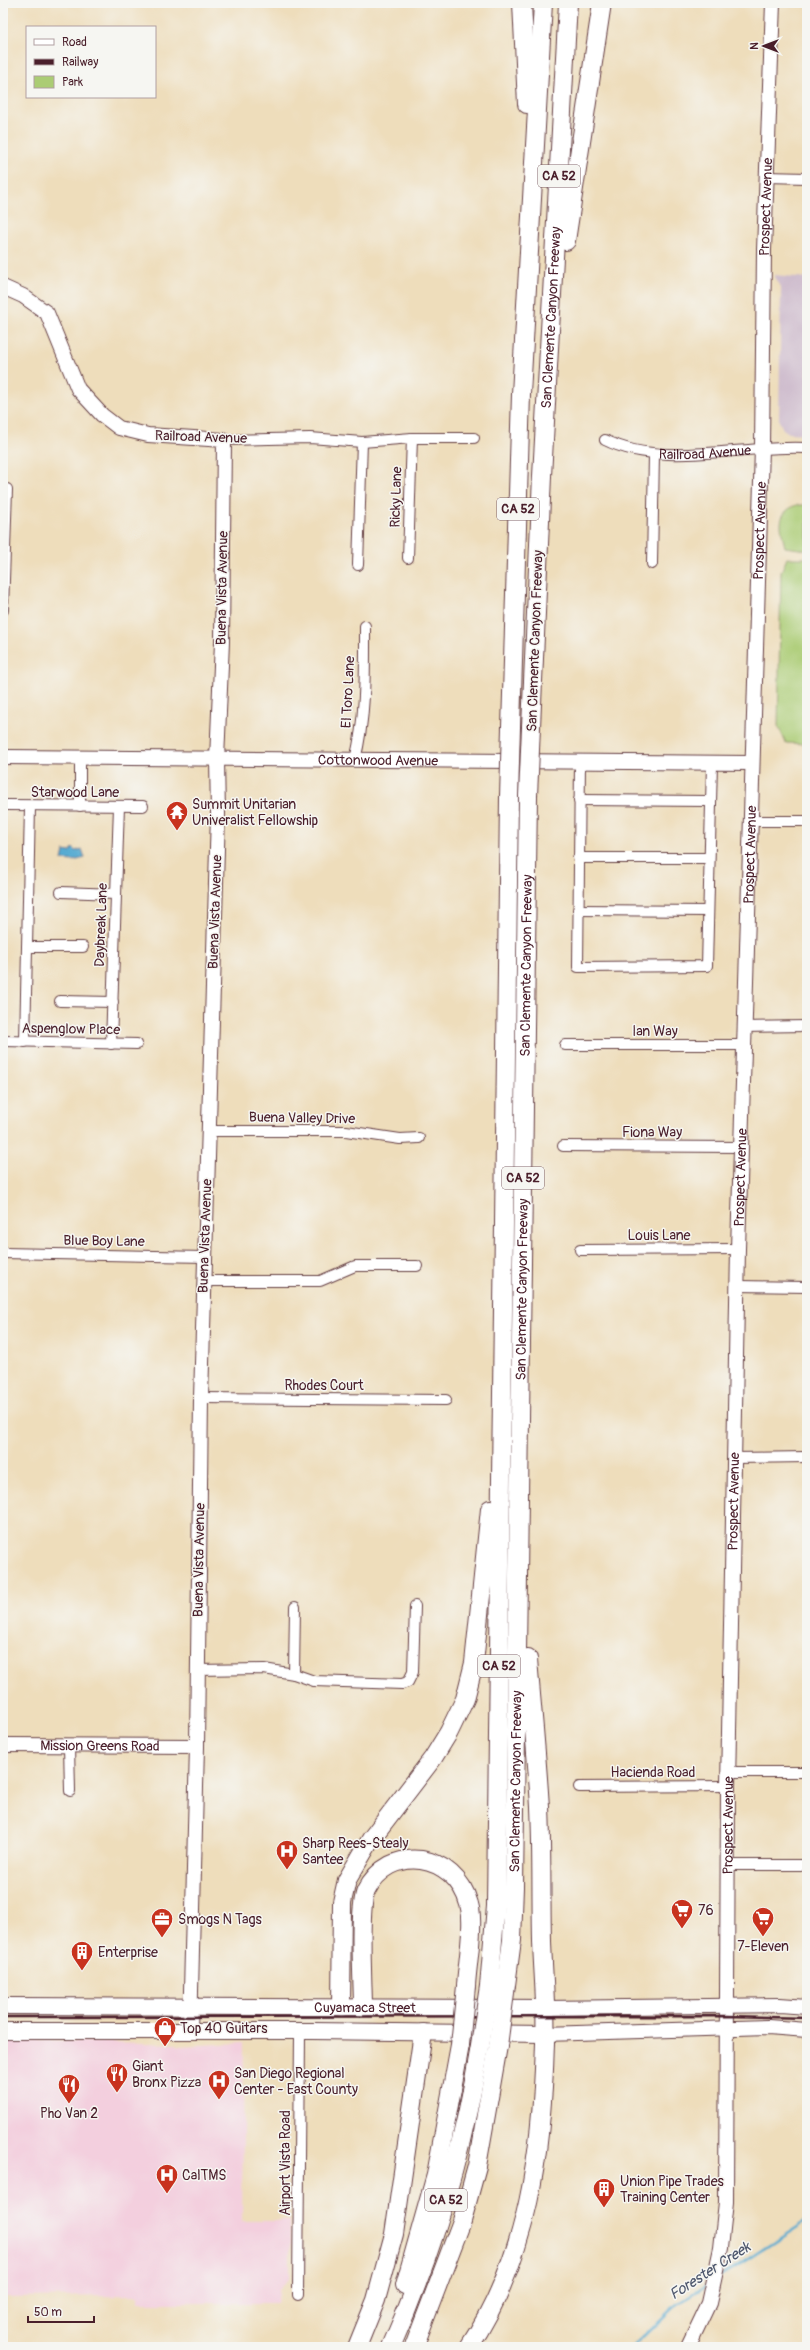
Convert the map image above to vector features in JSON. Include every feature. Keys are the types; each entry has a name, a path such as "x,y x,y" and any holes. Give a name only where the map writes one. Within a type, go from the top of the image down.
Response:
{"highway":[{"path":"522,3 532,196"},
{"name":"San Clemente Canyon Freeway","path":"414,2347 462,2221 477,2166 498,2046 496,1906 509,797 522,394 542,3"},
{"name":"San Clemente Canyon Freeway","path":"391,2347 412,2298 448,2196 471,2105 480,2046 512,1940 519,1561 528,796 549,348 568,3"},
{"path":"549,348 602,3"},
{"path":"341,2007 342,1902 347,1880 371,1839 433,1758 449,1732 465,1699 474,1663 495,1461 502,1346"},
{"path":"469,2347 501,2290 525,2221 538,2150 545,2034 540,1809 519,1561"},
{"path":"363,2007 363,1915 366,1893 382,1870 393,1863 406,1859 420,1859 435,1863 446,1870 463,1890 470,1905 466,1986 460,2045 445,2133 422,2232 381,2347"},
{"path":"357,2347 376,2300 394,2234 423,2033"}],"main road":[{"name":"Prospect Avenue","path":"688,2347 711,2295 721,2248 726,2202 728,1779 738,1249 744,1045 743,1027 762,448 766,177 772,3"},
{"name":"Railroad Avenue","path":"3,287 24,296 47,312 78,389 102,415 119,428 148,435 224,440"},
{"name":"Buena Vista Avenue","path":"190,2032 201,1398 218,814 217,759 222,642 224,440"},
{"name":"Cottonwood Avenue","path":"3,757 752,763"},
{"name":"Mission Greens Road","path":"3,1745 196,1746"},
{"name":"Cuyamaca Street","path":"3,2006 544,2008 727,2006 807,2007"},
{"name":"Cuyamaca Street","path":"3,2031 300,2031 545,2034 768,2027 807,2030"}],"street":[{"path":"766,177 807,178"},
{"name":"Railroad Avenue","path":"224,440 310,438 362,442 412,438 474,438"},
{"name":"Ricky Lane","path":"408,558 412,438"},
{"name":"Railroad Avenue","path":"605,440 620,448 654,454 778,446 807,448"},
{"path":"358,565 362,442"},
{"path":"652,564 654,454"},
{"path":"3,610 7,489"},
{"name":"El Toro Lane","path":"355,760 360,740 365,672 364,626"},
{"path":"80,758 80,806"},
{"path":"580,762 578,967 707,966 712,763"},
{"path":"579,800 710,801"},
{"name":"Starwood Lane","path":"6,805 144,806"},
{"path":"25,1042 30,806"},
{"name":"Daybreak Lane","path":"111,1044 119,806"},
{"path":"750,821 807,821"},
{"path":"578,858 709,858"},
{"path":"61,892 116,894"},
{"path":"578,910 708,911"},
{"path":"27,947 83,947"},
{"path":"60,1001 112,1002"},
{"path":"743,1027 807,1026"},
{"name":"Aspenglow Place","path":"4,1041 136,1044"},
{"name":"Ian Way","path":"565,1046 744,1045"},
{"name":"Buena Valley Drive","path":"208,1132 346,1131 400,1138 419,1138"},
{"name":"Fiona Way","path":"563,1146 741,1147"},
{"name":"Louis Lane","path":"580,1250 738,1249"},
{"name":"Blue Boy Lane","path":"3,1253 205,1257"},
{"path":"204,1280 320,1281 355,1266 417,1266"},
{"path":"738,1286 807,1287"},
{"name":"Rhodes Court","path":"201,1398 446,1400"},
{"path":"735,1458 807,1457"},
{"path":"197,1670 264,1669 294,1674 314,1681 402,1684 408,1682 413,1672 415,1606"},
{"path":"294,1607 294,1674"},
{"path":"69,1745 70,1790"},
{"name":"Hacienda Road","path":"578,1787 728,1779 807,1772"},
{"path":"728,1865 807,1865"},
{"name":"Airport Vista Road","path":"298,2295 300,2031"}],"shaded area":[{"path":"774,275 807,278 807,434 789,433 783,429 779,421 781,287"},
{"path":"3,2039 176,2044 180,2046 244,2043 242,2221 290,2221 290,2278 279,2290 276,2303 138,2303 138,2296 3,2297"}],"green space":[{"path":"796,505 807,505 807,550 785,547 781,528 782,517 789,509"},
{"path":"787,558 807,558 807,744 786,743 778,726 781,572"}],"water":[{"path":"73,848 76,851 82,849 85,858 73,861 62,860 64,851 70,852"}],"waterway":[{"name":"Forester Creek","path":"720,2277 807,2221"},
{"name":"Forester Creek","path":"632,2347 677,2304 707,2285"}],"railway":[{"path":"3,2017 727,2016 807,2018"}],"place":[{"name":"Summit Unitarian Univeralist Fellowship","path":"177,832"},
{"name":"Sharp Rees-Stealy Santee","path":"287,1870"},
{"name":"76","path":"682,1930"},
{"name":"Smogs N Tags","path":"162,1938"},
{"name":"7-Eleven","path":"763,1938"},
{"name":"Enterprise","path":"82,1972"},
{"name":"Top 40 Guitars","path":"165,2048"},
{"name":"Giant Bronx Pizza","path":"117,2094"},
{"name":"San Diego Regional Center - East County","path":"219,2100"},
{"name":"Pho Van 2","path":"69,2104"},
{"name":"CalTMS","path":"167,2194"},
{"name":"Union Pipe Trades Training Center","path":"604,2208"}]}
